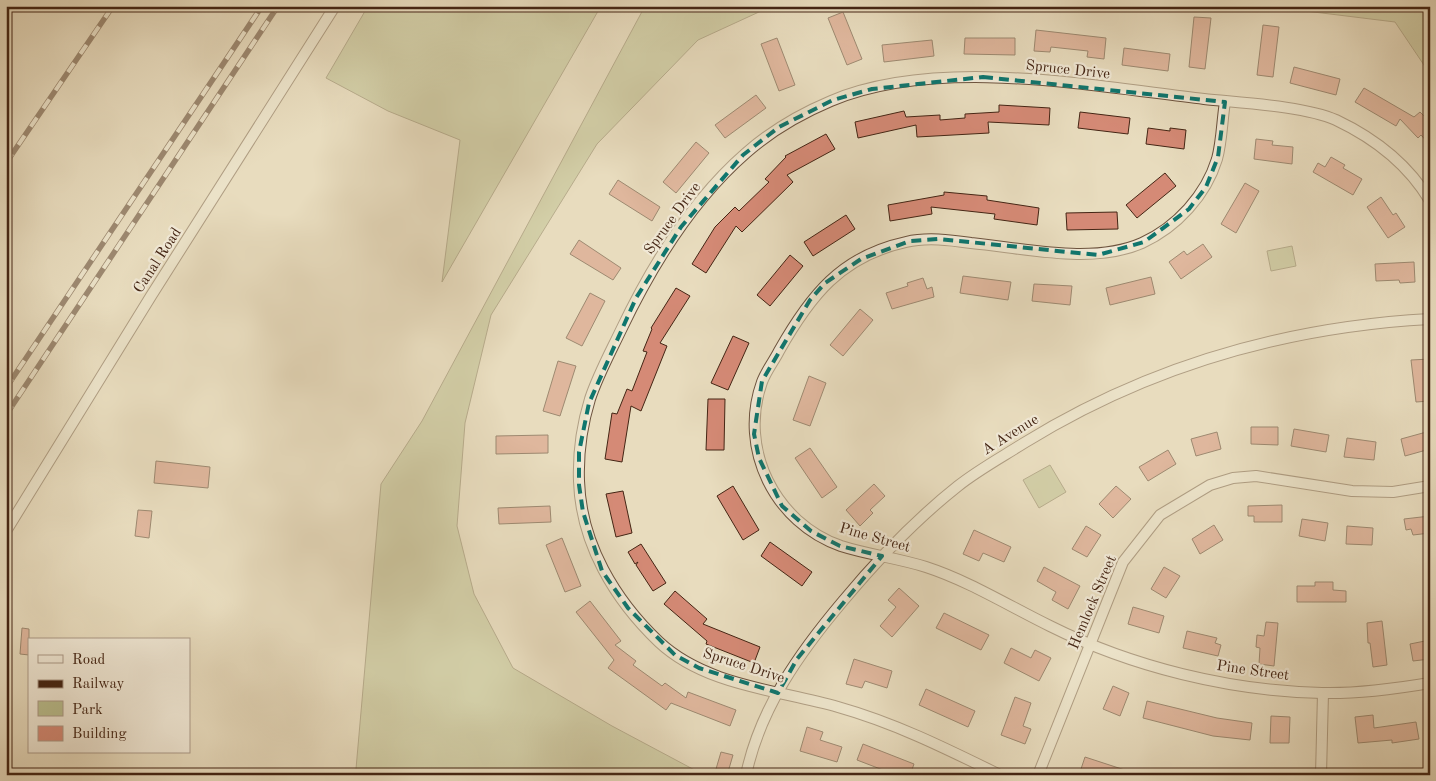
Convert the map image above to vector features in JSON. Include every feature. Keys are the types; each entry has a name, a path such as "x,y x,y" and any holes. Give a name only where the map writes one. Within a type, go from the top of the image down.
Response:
{"street":[{"name":"Canal Road","path":"6,531 146,304 335,6"},
{"name":"Spruce Drive","path":"1000,775 926,738 840,708 747,685 699,668 675,655 659,641 628,608 602,571 583,512 579,485 579,452 589,403 602,367 636,298 681,227 710,190 743,155 778,127 834,100 872,89 911,82 983,77 1054,82 1225,102 1306,112 1332,118 1366,136 1393,155 1430,201"},
{"name":"Pine Street","path":"1225,102 1218,157 1206,187 1189,209 1164,230 1144,242 1122,250 1098,255 1073,254 939,239 910,241 860,259 825,283 810,300 762,381 754,434 766,478 782,506 806,527 840,546 926,567 982,591 1065,633 1158,667 1229,684 1323,693 1373,692 1430,684"},
{"name":"A Avenue","path":"746,775 757,736 797,659 882,556 925,514 960,484 1058,422 1160,374 1267,341 1323,330 1430,319"},
{"name":"Hemlock Street","path":"1038,775 1123,562 1160,516 1210,485 1233,478 1256,476 1352,491 1393,492 1430,486"},
{"path":"1321,775 1323,693"}],"highlighted area":[{"path":"983,77 1225,102 1218,157 1206,187 1189,209 1144,242 1098,255 939,239 910,241 861,259 825,283 810,300 762,381 754,434 759,458 782,506 811,531 840,546 882,556 797,659 778,693 699,668 675,655 628,608 602,571 583,512 579,485 579,452 589,403 636,298 681,227 743,155 779,127 833,100 872,89"}],"green space":[{"path":"368,6 601,6 442,282 460,140 388,111 326,78"},
{"path":"645,6 772,6 698,40 597,144 491,315 465,423 457,526 474,594 513,668 612,726 704,775 352,775 356,769 381,484 422,421"},
{"path":"1265,6 1430,6 1430,74 1395,22"},
{"path":"1292,246 1296,266 1271,271 1267,251"},
{"path":"1050,465 1066,492 1039,508 1023,480"}],"building":[{"path":"843,12 862,59 847,65 828,18"},
{"path":"1194,17 1211,18 1205,69 1189,67"},
{"path":"1263,25 1279,27 1273,77 1257,75"},
{"path":"1036,30 1106,38 1104,59 1087,57 1088,51 1051,47 1050,52 1034,51"},
{"path":"777,38 795,85 779,91 761,44"},
{"path":"965,38 1015,38 1015,55 964,54"},
{"path":"932,40 934,56 884,62 882,45"},
{"path":"1124,48 1170,54 1168,71 1122,65"},
{"path":"1294,67 1340,79 1336,95 1290,83"},
{"path":"1364,88 1414,117 1420,112 1430,122 1430,145 1421,135 1418,138 1400,119 1396,126 1355,102"},
{"path":"756,95 766,108 725,138 715,125"},
{"path":"999,105 1050,108 1049,125 988,122 989,133 917,137 916,125 858,138 855,122 904,111 906,117 940,115 940,120 965,118 965,114 999,112"},
{"path":"1080,112 1130,118 1128,134 1078,128"},
{"path":"1148,128 1170,131 1170,128 1186,130 1184,149 1146,144"},
{"path":"826,134 835,149 787,175 793,182 742,232 736,226 706,273 692,264 715,227 735,207 739,211 769,182 765,179 785,156"},
{"path":"1256,139 1273,141 1272,145 1293,147 1292,164 1254,159"},
{"path":"696,142 709,153 676,193 663,182"},
{"path":"1331,157 1345,165 1343,168 1362,179 1353,195 1313,172 1318,163 1325,167"},
{"path":"1165,173 1176,186 1137,218 1126,205"},
{"path":"618,180 660,207 652,221 609,194"},
{"path":"1245,183 1259,191 1236,233 1221,224"},
{"path":"944,192 987,196 987,200 1039,208 1037,225 994,219 995,214 931,207 932,214 890,221 888,205 944,195"},
{"path":"1381,197 1393,215 1396,213 1405,227 1388,238 1367,207"},
{"path":"1117,212 1118,229 1067,230 1066,213"},
{"path":"846,215 855,229 813,256 804,242"},
{"path":"579,240 621,268 613,280 570,254"},
{"path":"1203,244 1212,257 1181,279 1169,262 1184,251 1187,255"},
{"path":"790,255 803,266 770,306 757,295"},
{"path":"1414,262 1415,282 1400,283 1399,280 1376,281 1375,264"},
{"path":"963,276 1011,282 1008,300 960,293"},
{"path":"1151,277 1155,294 1110,305 1106,288"},
{"path":"923,278 927,289 932,287 934,297 892,309 886,293 908,286 907,283"},
{"path":"1034,284 1072,286 1070,305 1032,301"},
{"path":"676,288 690,296 660,343 667,346 641,411 631,406 622,462 605,459 612,413 617,414 627,389 632,391 647,352 643,351 651,328"},
{"path":"590,293 605,301 582,346 566,338"},
{"path":"860,309 873,320 843,356 830,345"},
{"path":"733,336 749,343 728,390 711,383"},
{"path":"1430,359 1430,401 1416,402 1411,360"},
{"path":"558,361 576,366 560,416 543,411"},
{"path":"809,376 826,383 810,426 793,420"},
{"path":"708,399 725,399 724,450 706,450"},
{"path":"1251,427 1278,427 1278,445 1251,444"},
{"path":"1294,429 1329,435 1326,452 1291,446"},
{"path":"1430,431 1430,449 1405,456 1401,439"},
{"path":"1217,432 1221,449 1196,456 1191,439"},
{"path":"548,435 548,453 496,454 496,436"},
{"path":"1347,438 1376,442 1374,460 1344,457"},
{"path":"810,448 837,487 822,498 795,458"},
{"path":"1168,450 1176,464 1148,481 1139,467"},
{"path":"156,461 210,467 208,488 154,483"},
{"path":"874,484 885,496 870,510 873,513 860,526 846,510"},
{"path":"733,486 759,530 743,540 717,496"},
{"path":"1116,486 1131,499 1113,518 1099,504"},
{"path":"623,491 632,533 616,537 606,494"},
{"path":"1282,505 1282,522 1254,522 1254,516 1248,516 1248,506"},
{"path":"550,506 551,522 499,524 498,508"},
{"path":"138,510 152,511 149,538 135,536"},
{"path":"1430,516 1430,533 1413,535 1411,529 1406,530 1404,519"},
{"path":"1302,519 1328,523 1325,541 1299,536"},
{"path":"1214,525 1223,540 1200,554 1192,539"},
{"path":"1086,526 1101,535 1087,557 1072,549"},
{"path":"1347,526 1373,528 1372,545 1346,544"},
{"path":"974,530 1011,547 1004,562 983,553 979,561 963,554"},
{"path":"562,538 581,586 565,592 546,545"},
{"path":"770,542 812,572 802,586 761,556"},
{"path":"641,544 666,583 653,591 636,565 638,562 635,564 628,552"},
{"path":"1044,567 1080,586 1068,609 1052,600 1056,592 1037,581"},
{"path":"1164,567 1180,576 1166,598 1151,589"},
{"path":"1315,582 1333,582 1333,590 1346,591 1346,602 1297,602 1297,586 1315,586"},
{"path":"899,588 919,606 892,637 880,626 896,607 888,600"},
{"path":"675,591 707,619 703,624 760,647 754,663 706,644 707,641 664,604"},
{"path":"590,601 621,641 615,645 636,661 633,665 662,686 665,683 686,698 688,692 736,710 730,726 671,703 666,710 608,668 614,660 576,612"},
{"path":"1133,607 1164,616 1159,633 1128,624"},
{"path":"944,613 989,635 981,650 936,628"},
{"path":"1382,621 1387,665 1373,667 1370,643 1368,643 1367,623"},
{"path":"1266,622 1278,623 1274,666 1259,664 1260,648 1256,647 1257,635 1264,636"},
{"path":"22,628 29,629 28,655 20,654"},
{"path":"1187,631 1217,638 1215,643 1221,645 1218,656 1183,648"},
{"path":"1430,640 1430,659 1413,661 1410,644"},
{"path":"1011,648 1031,658 1035,650 1051,658 1039,681 1004,663"},
{"path":"854,659 892,671 887,688 865,681 862,688 846,684"},
{"path":"1113,686 1129,693 1120,716 1103,709"},
{"path":"926,689 975,711 968,727 919,705"},
{"path":"1015,697 1031,703 1023,726 1031,729 1025,744 1001,735"},
{"path":"1147,701 1217,718 1252,723 1250,740 1213,736 1143,718"},
{"path":"1373,715 1374,728 1416,722 1419,739 1392,743 1392,740 1358,743 1355,717"},
{"path":"1271,716 1290,717 1289,743 1270,743"},
{"path":"807,727 823,732 820,740 842,747 837,762 800,751"},
{"path":"863,744 914,764 910,775 896,775 857,760"},
{"path":"721,752 733,755 728,772 716,769"},
{"path":"1085,757 1134,773 1133,775 1079,775"}],"railway":[{"path":"6,163 113,6"},
{"path":"6,388 262,6"},
{"path":"6,415 278,6"}]}
